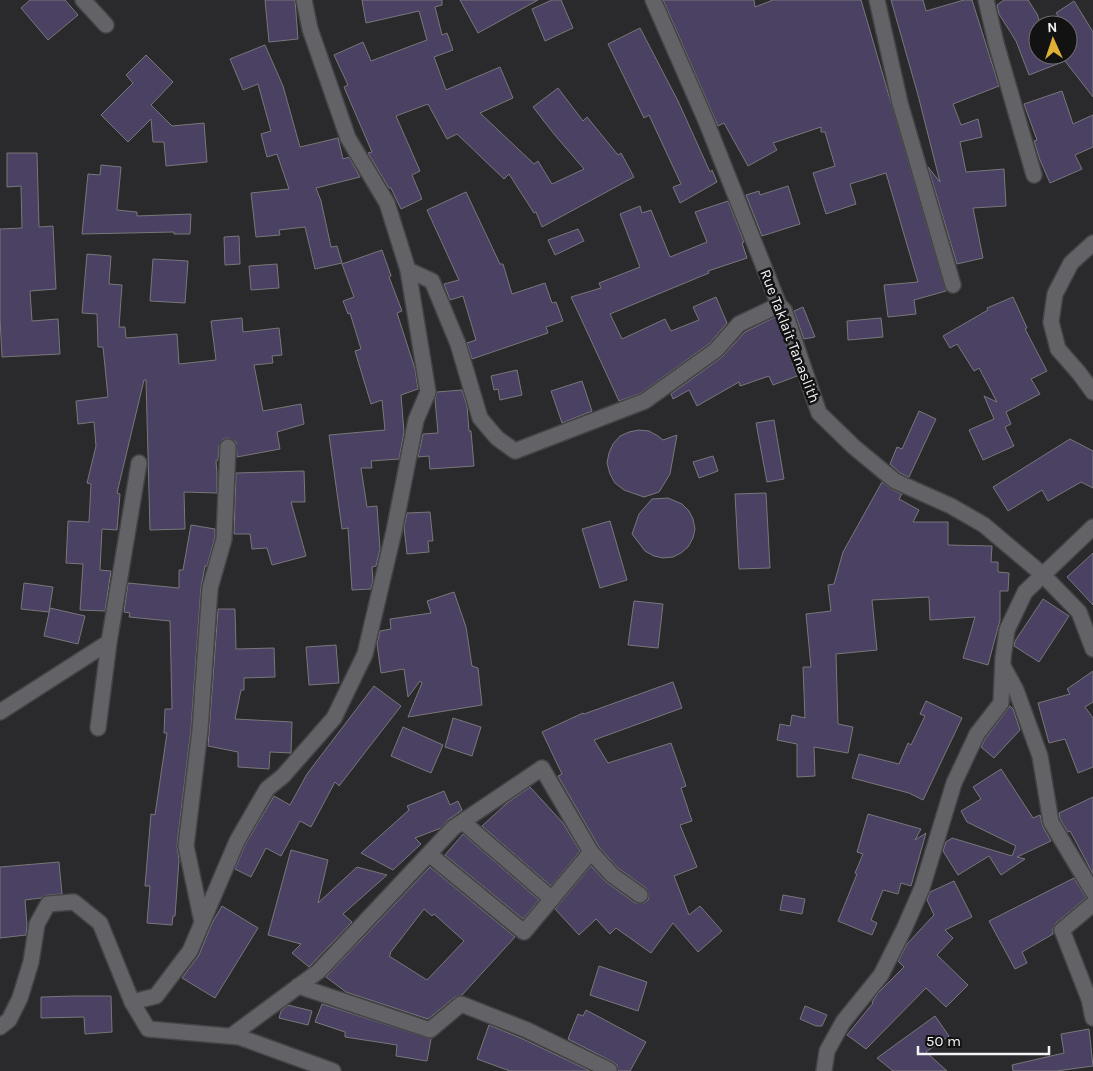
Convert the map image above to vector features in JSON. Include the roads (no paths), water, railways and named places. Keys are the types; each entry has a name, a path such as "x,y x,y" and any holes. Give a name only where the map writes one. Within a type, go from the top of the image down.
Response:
{"street":[{"path":"82,0 106,25"},
{"path":"132,1002 156,996 190,951 237,841 268,789 284,776 334,718 365,654 394,532 416,420 428,392 408,270 387,203 348,138 310,29 304,0"},
{"name":"Rue Taklait Tanaslith","path":"653,0 706,121 779,305 784,310 819,414 854,447 895,481 952,506 984,525 1042,574 1079,612 1093,649"},
{"path":"877,0 900,102 953,285"},
{"path":"986,0 996,43 1034,175"},
{"path":"1093,243 1071,263 1055,294 1051,322 1058,349 1093,392"},
{"path":"408,270 432,281 458,344 480,418 497,438 514,451 645,401 716,350 740,324 779,305"},
{"path":"202,922 186,846 200,730 210,588 224,539 228,447"},
{"path":"98,728 109,642 139,463"},
{"path":"824,1071 827,1051 844,1022 881,975 918,896 954,783 977,734 1001,703 1007,630 1025,592 1093,527"},
{"path":"0,712 109,642"},
{"path":"1003,666 1016,690 1040,756 1051,822 1093,892"},
{"path":"231,1036 319,971 454,828 542,768 591,852 612,875 640,895"},
{"path":"462,822 552,899"},
{"path":"429,854 524,932 591,852"},
{"path":"0,1028 9,1020 20,998 31,962 37,924 48,904 74,902 100,923 132,1002 148,1029 239,1037 333,1071"},
{"path":"1093,904 1062,930 1089,999 1093,1018"},
{"path":"298,986 430,1030 461,1004 527,1030 608,1071"}]}
